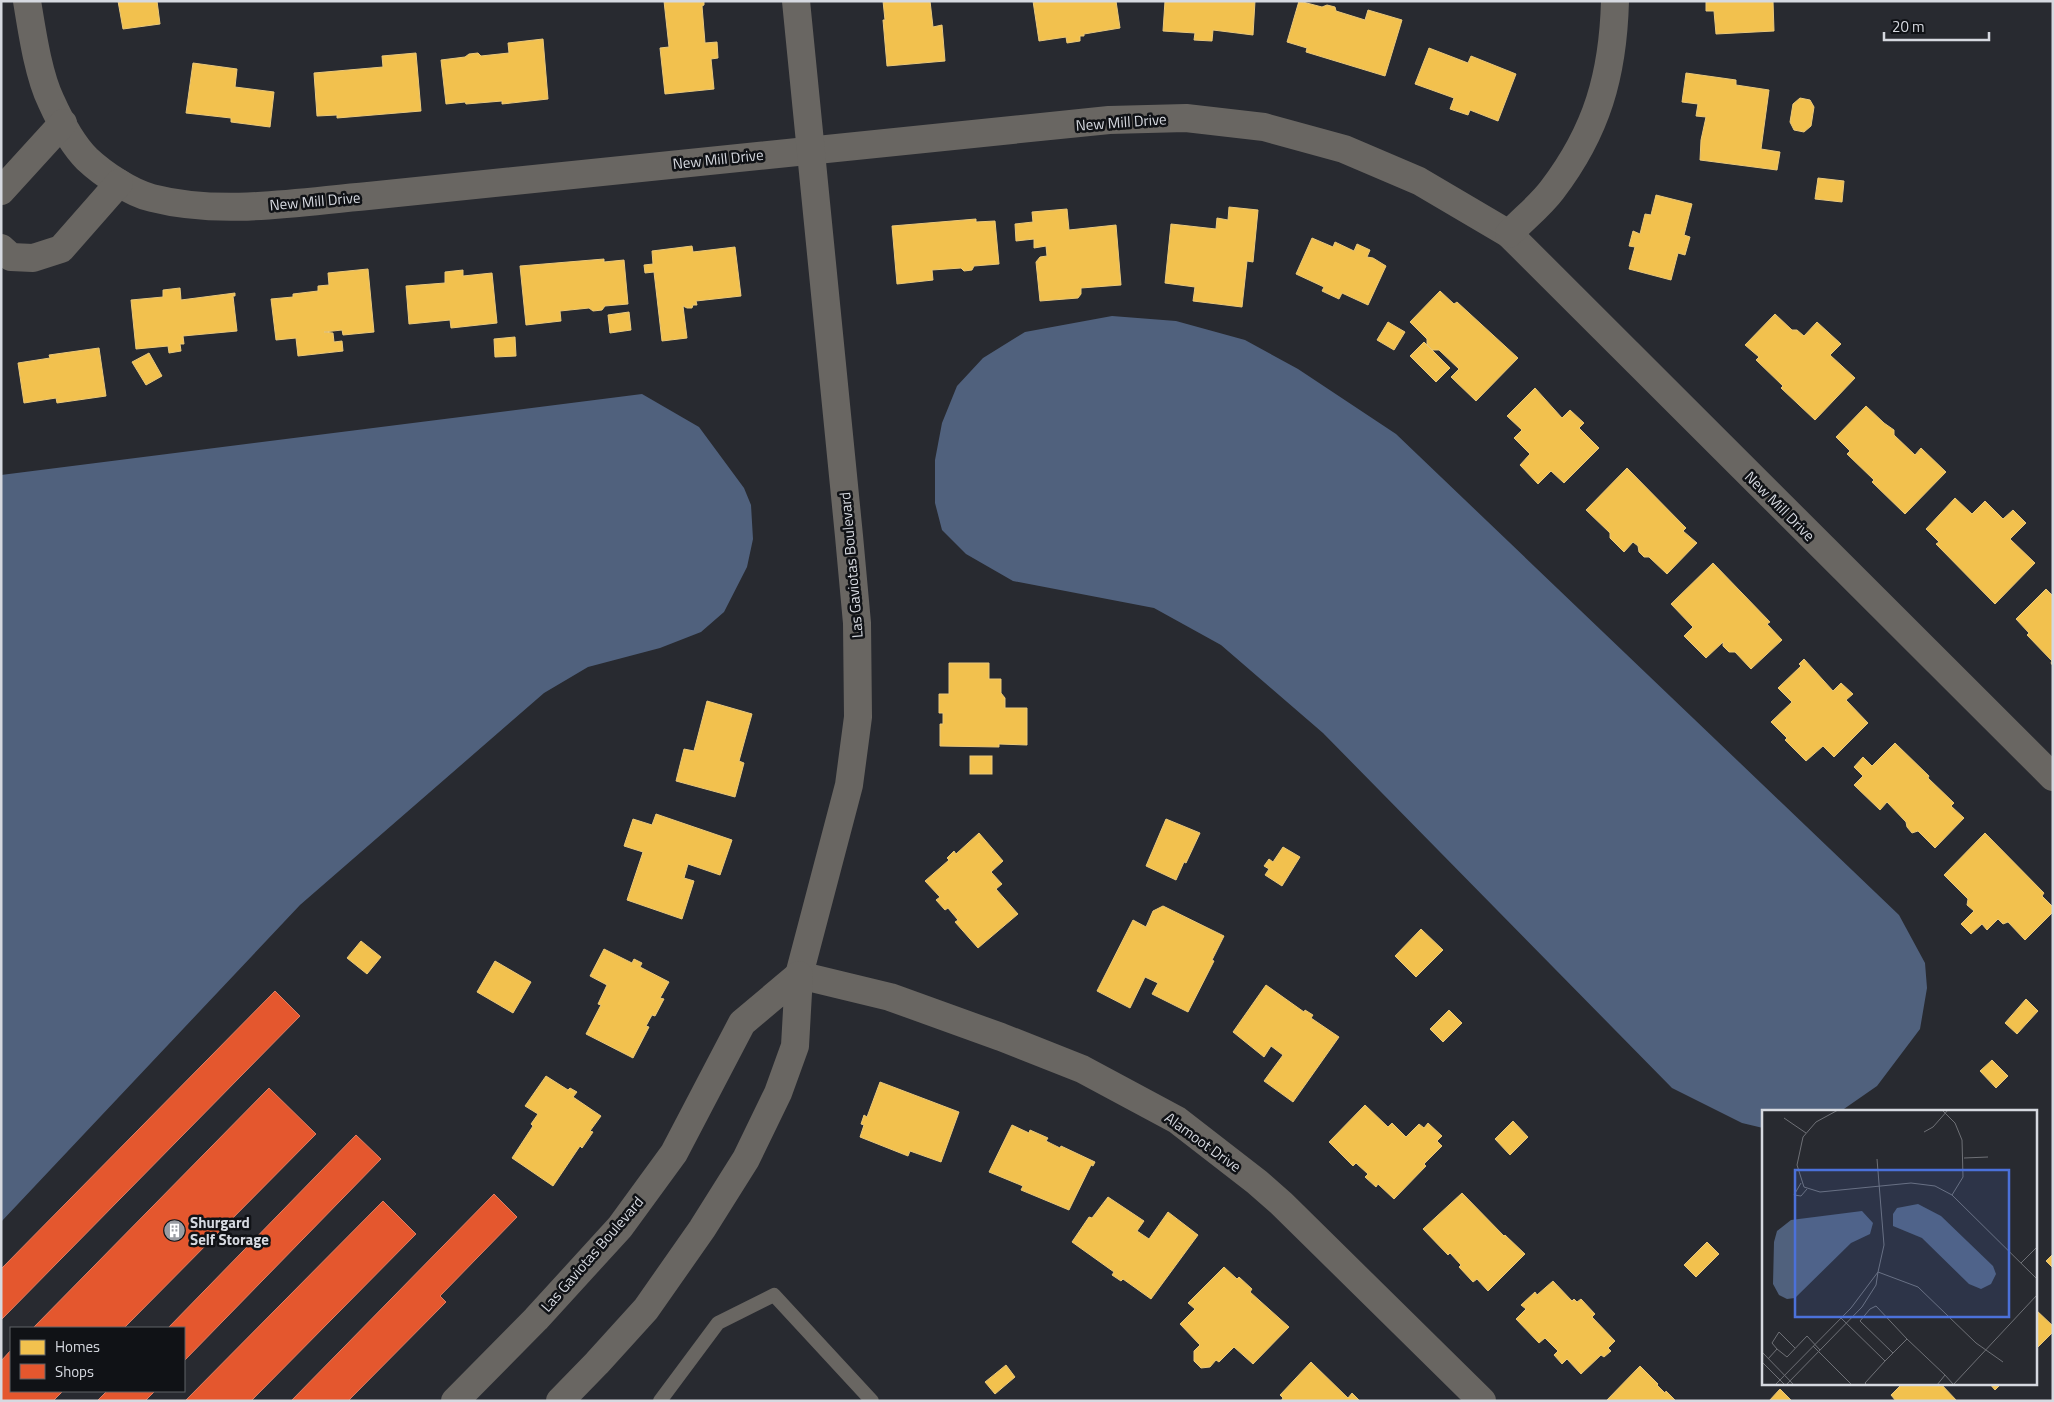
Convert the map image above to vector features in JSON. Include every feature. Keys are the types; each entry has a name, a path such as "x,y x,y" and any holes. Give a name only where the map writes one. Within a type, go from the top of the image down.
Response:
{"street":[{"name":"New Mill Drive","path":"27,1 35,47 50,100 70,137 87,159 119,183 150,198 190,205 246,207 368,196 1109,120 1186,118 1254,126 1344,149 1418,180 1509,234 2053,777"},
{"name":"Las Gaviotas Boulevard","path":"560,1401 646,1309 702,1229 746,1159 778,1093 794,1046 799,975 850,785 858,717 857,623 796,1"},
{"path":"1509,234 1551,191 1583,144 1595,119 1610,65 1615,1"},
{"path":"1,191 63,123"},
{"path":"1,248 11,257 33,258 61,249 119,183"},
{"name":"Las Gaviotas Boulevard","path":"455,1401 536,1319 620,1227 674,1153 742,1023 799,975"},
{"name":"Alamoot Drive","path":"799,975 890,996 1001,1037 1082,1069 1177,1120 1276,1199 1482,1401"}],"lane":[{"path":"660,1401 718,1323 774,1295 872,1401"}],"water":[{"path":"1112,316 1176,321 1245,340 1298,369 1396,434 1899,915 1925,963 1927,988 1920,1029 1877,1086 1842,1110 1762,1110 1762,1128 1742,1123 1672,1088 1323,733 1221,645 1154,608 1013,581 966,554 942,530 935,503 935,460 942,423 957,386 983,358 1025,332"},
{"path":"642,394 699,427 744,488 751,505 753,539 747,567 724,612 701,632 660,648 588,667 544,693 300,905 1,1222 1,475"}],"building: Homes":[{"path":"118,1 157,1 160,24 123,29"},
{"path":"664,1 704,1 702,6 705,43 717,42 718,58 711,59 714,89 665,94 660,48 669,47"},
{"path":"883,1 930,1 933,27 942,25 945,61 887,66"},
{"path":"1033,1 1116,1 1120,28 1084,34 1084,36 1080,36 1080,41 1067,43 1066,37 1039,41"},
{"path":"1165,1 1255,1 1253,35 1213,30 1212,41 1194,40 1195,33 1163,31"},
{"path":"1299,1 1322,7 1327,5 1335,7 1336,11 1365,20 1368,10 1402,20 1385,76 1306,52 1307,48 1287,42"},
{"path":"1706,1 1773,1 1774,31 1716,34 1714,11 1706,11"},
{"path":"543,39 548,99 502,104 502,101 446,104 441,60 465,57 469,54 478,53 481,56 509,53 508,43"},
{"path":"1429,48 1468,63 1471,56 1516,74 1498,121 1470,110 1468,115 1450,109 1454,98 1415,84"},
{"path":"416,53 421,111 337,118 337,115 317,116 314,73 383,67 382,56"},
{"path":"193,63 237,69 235,87 274,92 270,127 231,122 231,118 186,113"},
{"path":"1686,73 1736,80 1736,85 1769,90 1761,149 1780,152 1777,170 1700,160 1701,140 1706,117 1696,116 1698,104 1682,102"},
{"path":"1800,98 1810,100 1814,107 1811,126 1804,132 1794,130 1790,122 1793,104"},
{"path":"1818,178 1844,181 1842,202 1815,199"},
{"path":"1656,195 1692,204 1684,235 1690,237 1685,255 1678,253 1671,280 1629,269 1635,247 1629,246 1633,231 1640,234 1645,214 1651,215"},
{"path":"1229,207 1258,210 1253,262 1247,261 1242,307 1193,301 1195,287 1165,283 1171,224 1216,229 1217,218 1228,220"},
{"path":"1067,209 1069,230 1116,225 1121,285 1081,288 1081,294 1078,298 1040,301 1036,262 1040,257 1047,256 1046,246 1034,248 1034,239 1016,241 1015,224 1033,222 1032,212"},
{"path":"976,219 976,222 995,221 999,264 974,266 972,270 964,271 961,268 932,270 933,280 897,284 892,226"},
{"path":"1312,238 1333,247 1335,242 1354,251 1357,244 1370,250 1367,257 1373,258 1386,266 1368,305 1342,293 1339,299 1322,291 1324,287 1296,274"},
{"path":"692,246 693,252 735,247 741,296 696,301 697,305 693,305 692,308 683,306 687,338 662,341 654,272 645,273 644,265 653,264 652,251"},
{"path":"604,259 604,262 624,260 628,304 605,306 602,310 593,311 589,308 560,311 561,321 526,325 520,266"},
{"path":"368,269 374,332 343,335 342,330 324,332 333,333 334,342 342,341 343,351 298,356 296,338 276,340 271,299 293,297 293,294 318,291 318,286 329,285 328,273"},
{"path":"463,270 463,276 492,273 497,323 451,328 450,320 409,324 406,286 445,283 445,272"},
{"path":"180,288 181,300 235,293 235,296 233,296 237,331 183,336 184,344 180,344 181,351 169,353 168,346 136,349 131,300 163,297 163,290"},
{"path":"1440,291 1454,304 1457,302 1518,358 1476,401 1451,377 1459,369 1439,350 1432,350 1427,344 1427,339 1410,322"},
{"path":"629,312 631,330 610,333 608,315"},
{"path":"1775,314 1792,330 1797,330 1804,336 1817,322 1841,344 1830,355 1855,378 1815,420 1781,388 1783,386 1756,360 1759,357 1745,345"},
{"path":"1388,322 1405,332 1394,350 1377,340"},
{"path":"515,337 516,356 495,357 494,339"},
{"path":"1424,342 1450,368 1436,382 1410,356"},
{"path":"99,348 106,396 57,403 56,398 24,403 18,363 50,358 49,355"},
{"path":"149,353 162,376 146,385 132,362"},
{"path":"1535,388 1562,418 1570,410 1584,423 1579,428 1599,448 1564,483 1551,471 1538,484 1520,465 1530,454 1514,438 1522,430 1507,416"},
{"path":"1866,406 1894,430 1894,435 1915,455 1921,448 1946,472 1905,514 1872,482 1874,480 1847,454 1850,451 1836,437"},
{"path":"1627,468 1686,528 1683,531 1697,543 1667,574 1649,557 1644,557 1639,552 1638,546 1633,542 1624,552 1610,538 1610,533 1586,510"},
{"path":"1955,498 1972,514 1985,501 2003,519 2013,510 2026,523 2010,539 2035,563 1995,604 1936,544 1939,542 1926,529"},
{"path":"1713,563 1770,622 1767,624 1782,640 1751,669 1735,652 1729,652 1723,646 1723,642 1706,658 1684,636 1693,627 1671,604"},
{"path":"2046,589 2053,596 2053,666 2052,661 2027,635 2029,633 2016,619"},
{"path":"1804,659 1833,691 1841,683 1853,694 1846,700 1868,723 1834,757 1823,746 1806,761 1785,740 1787,738 1771,722 1792,702 1778,688 1801,666 1799,664"},
{"path":"949,663 989,663 989,679 1001,679 1001,693 1005,698 1005,708 1027,708 1027,745 999,744 999,747 940,746 940,724 943,724 943,713 939,713 939,694 949,694"},
{"path":"707,701 752,714 739,761 744,763 735,797 676,781 684,749 694,751"},
{"path":"1895,743 1954,803 1951,806 1964,818 1935,848 1918,831 1912,833 1907,827 1906,822 1887,802 1880,810 1854,785 1863,776 1854,767 1863,757 1872,766"},
{"path":"970,756 992,756 992,774 970,774"},
{"path":"656,814 732,840 720,875 688,864 684,878 694,881 682,919 627,900 643,852 624,846 633,819 652,825"},
{"path":"1166,819 1200,833 1176,880 1146,866"},
{"path":"979,833 1003,861 991,872 1002,884 996,889 1018,914 978,948 955,922 958,920 948,908 945,910 936,900 940,897 925,881 949,860 947,858 954,851 956,854"},
{"path":"1985,833 2044,893 2042,896 2053,907 2053,912 2025,940 2008,922 2003,924 1998,919 1987,930 1982,924 1971,934 1961,924 1974,911 1967,905 1968,899 1944,875"},
{"path":"1283,847 1300,857 1282,886 1265,875 1269,869 1264,866 1269,859 1273,862"},
{"path":"1163,906 1224,936 1212,960 1214,961 1188,1012 1152,994 1158,983 1145,977 1130,1008 1097,991 1133,920 1146,927 1153,911"},
{"path":"1421,929 1443,950 1416,977 1395,956"},
{"path":"361,941 381,957 367,974 347,958"},
{"path":"604,949 632,963 634,959 642,963 640,967 669,982 660,998 664,999 655,1016 652,1015 646,1026 649,1027 633,1058 586,1034 601,1005 598,1004 607,985 590,976"},
{"path":"495,961 531,982 513,1013 477,992"},
{"path":"1266,985 1304,1012 1305,1010 1313,1015 1311,1018 1339,1037 1293,1102 1264,1081 1283,1055 1271,1046 1264,1057 1233,1032"},
{"path":"2026,999 2038,1011 2017,1034 2005,1023"},
{"path":"1449,1010 1462,1023 1443,1042 1430,1029"},
{"path":"1992,1060 2008,1076 1996,1088 1980,1071"},
{"path":"546,1076 568,1090 570,1088 577,1092 573,1097 601,1116 590,1131 593,1132 582,1148 580,1146 553,1186 512,1158 533,1126 531,1124 538,1114 525,1106"},
{"path":"880,1082 959,1112 941,1162 910,1151 908,1156 860,1137 864,1125 861,1124 864,1115 867,1117"},
{"path":"1365,1105 1388,1127 1392,1123 1406,1137 1419,1124 1424,1128 1428,1123 1442,1136 1437,1141 1442,1146 1424,1164 1426,1166 1394,1199 1378,1184 1376,1187 1365,1177 1368,1174 1356,1163 1353,1166 1329,1142"},
{"path":"1513,1121 1528,1137 1510,1155 1495,1139"},
{"path":"1012,1125 1029,1133 1030,1130 1048,1138 1046,1141 1095,1162 1093,1166 1091,1165 1069,1210 1021,1190 1023,1186 989,1172"},
{"path":"1462,1193 1504,1236 1525,1254 1488,1291 1477,1279 1473,1282 1459,1267 1461,1265 1450,1253 1448,1255 1423,1229"},
{"path":"1108,1197 1144,1221 1137,1231 1149,1239 1168,1212 1198,1235 1151,1299 1123,1279 1121,1281 1112,1275 1114,1272 1072,1242 1089,1217 1092,1218"},
{"path":"1707,1242 1719,1254 1696,1277 1684,1265"},
{"path":"2053,1254 2053,1268 2046,1261"},
{"path":"1224,1267 1252,1289 1250,1292 1289,1327 1253,1364 1234,1347 1219,1362 1216,1360 1210,1367 1201,1368 1194,1361 1194,1351 1200,1345 1180,1324 1195,1309 1188,1303"},
{"path":"1553,1281 1572,1301 1574,1299 1577,1302 1581,1299 1595,1314 1592,1317 1615,1341 1608,1348 1611,1351 1604,1357 1601,1355 1581,1374 1567,1359 1562,1364 1554,1355 1558,1351 1545,1338 1539,1343 1516,1319 1526,1309 1521,1305 1535,1292 1537,1295"},
{"path":"2036,1310 2053,1326 2053,1332 2036,1349"},
{"path":"1311,1362 1348,1398 1352,1393 1360,1401 1281,1401 1283,1398 1280,1395"},
{"path":"1006,1365 1015,1377 995,1394 985,1382"},
{"path":"1640,1366 1665,1393 1666,1391 1676,1401 1606,1401"},
{"path":"1902,1384 1941,1384 1957,1401 1896,1401 1891,1395"},
{"path":"1990,1384 2001,1384 1995,1390"},
{"path":"1780,1389 1792,1401 1769,1401"}],"building: Shops":[{"path":"275,991 300,1016 1,1320 1,1269"},
{"name":"Shurgard Self Storage","path":"269,1088 316,1134 125,1327 34,1327"},
{"path":"356,1135 381,1159 185,1360 185,1327 169,1327"},
{"path":"494,1194 517,1217 440,1296 446,1302 348,1401 291,1401"},
{"path":"383,1201 416,1234 251,1401 185,1401"},
{"path":"10,1351 10,1392 62,1392 53,1401 1,1401 1,1361"},
{"path":"106,1392 154,1392 145,1401 97,1401"}],"place":[{"name":"Shurgard Self Storage","path":"174,1231"}]}
